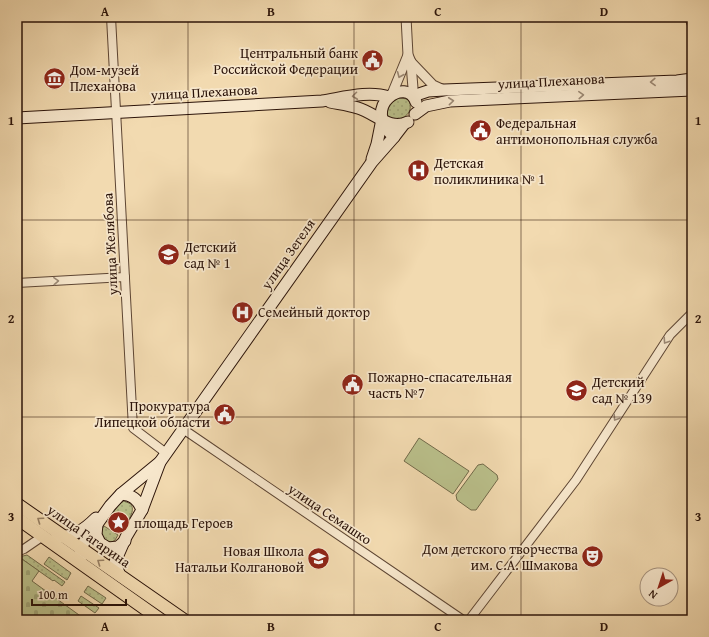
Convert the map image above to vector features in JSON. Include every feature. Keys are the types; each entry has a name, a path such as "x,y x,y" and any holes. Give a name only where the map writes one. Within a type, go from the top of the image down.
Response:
{"main road":[{"name":"улица Плеханова","path":"412,96 428,91 444,90 677,81 692,79"},
{"name":"улица Плеханова","path":"415,114 426,106 459,101 692,90"},
{"path":"382,119 394,125 404,124 410,120 415,114 416,102 412,96 402,92 390,95 382,107 381,113 382,119 385,127 394,137"},
{"name":"улица Плеханова","path":"17,118 322,101 370,94 390,95"},
{"name":"улица Плеханова","path":"322,101 358,108 382,119"},
{"name":"улица Зегеля","path":"372,162 382,119"},
{"name":"улица Зегеля","path":"163,457 372,162 404,124"},
{"path":"86,568 81,558 80,548 120,494 163,457"},
{"path":"120,576 115,562 142,510 163,457"},
{"path":"120,494 128,494 135,498 140,503 142,510"},
{"name":"улица Гагарина","path":"17,504 184,620"},
{"path":"43,536 64,536 73,534 86,528 110,506"},
{"name":"улица Гагарина","path":"17,518 161,620"},
{"path":"97,524 96,534 100,543 108,548 118,547 125,541"}],"street":[{"name":"улица Желябова","path":"111,17 133,428 163,457"},
{"path":"406,17 413,88 412,96"},
{"path":"689,17 692,25"},
{"path":"409,58 433,85 444,90"},
{"path":"390,95 409,58"},
{"path":"17,283 125,277"},
{"path":"469,620 576,480 636,385 670,335 692,313"},
{"name":"улица Семашко","path":"183,429 463,620"},
{"path":"17,552 43,536"}],"green space":[{"path":"399,98 408,99 410,109 405,116 401,118 391,118 387,115 389,106 393,101"},
{"path":"419,438 469,471 453,494 404,461"},
{"path":"483,464 497,475 498,479 476,510 471,510 457,500 456,495 478,465"},
{"path":"124,501 131,504 132,511 130,518 120,531 107,522 119,504"},
{"path":"104,526 118,535 115,540 109,544 101,541 101,531"},
{"path":"27,555 65,582 62,586 19,557"},
{"path":"19,557 39,571 32,581 86,620 17,620 17,558"},
{"path":"49,557 71,573 67,580 44,564"},
{"path":"88,586 106,598 102,604 84,592"},
{"path":"81,596 99,608 95,613 78,601"}],"place":[{"name":"Центральный банк Российской Федерации","path":"373,61"},
{"name":"Дом-музей Плеханова","path":"55,78"},
{"name":"Федеральная антимонопольная служба","path":"481,131"},
{"name":"Детская поликлиника № 1","path":"418,171"},
{"name":"Детский сад № 1","path":"169,255"},
{"name":"Семейный доктор","path":"243,312"},
{"name":"Пожарно-спасательная часть №7","path":"353,385"},
{"name":"Детский сад № 139","path":"576,390"},
{"name":"Прокуратура Липецкой области","path":"225,414"},
{"name":"площадь Героев","path":"119,523"},
{"name":"Дом детского творчества им. С.А. Шмакова","path":"593,557"},
{"name":"Новая Школа Натальи Колгановой","path":"319,559"}]}
